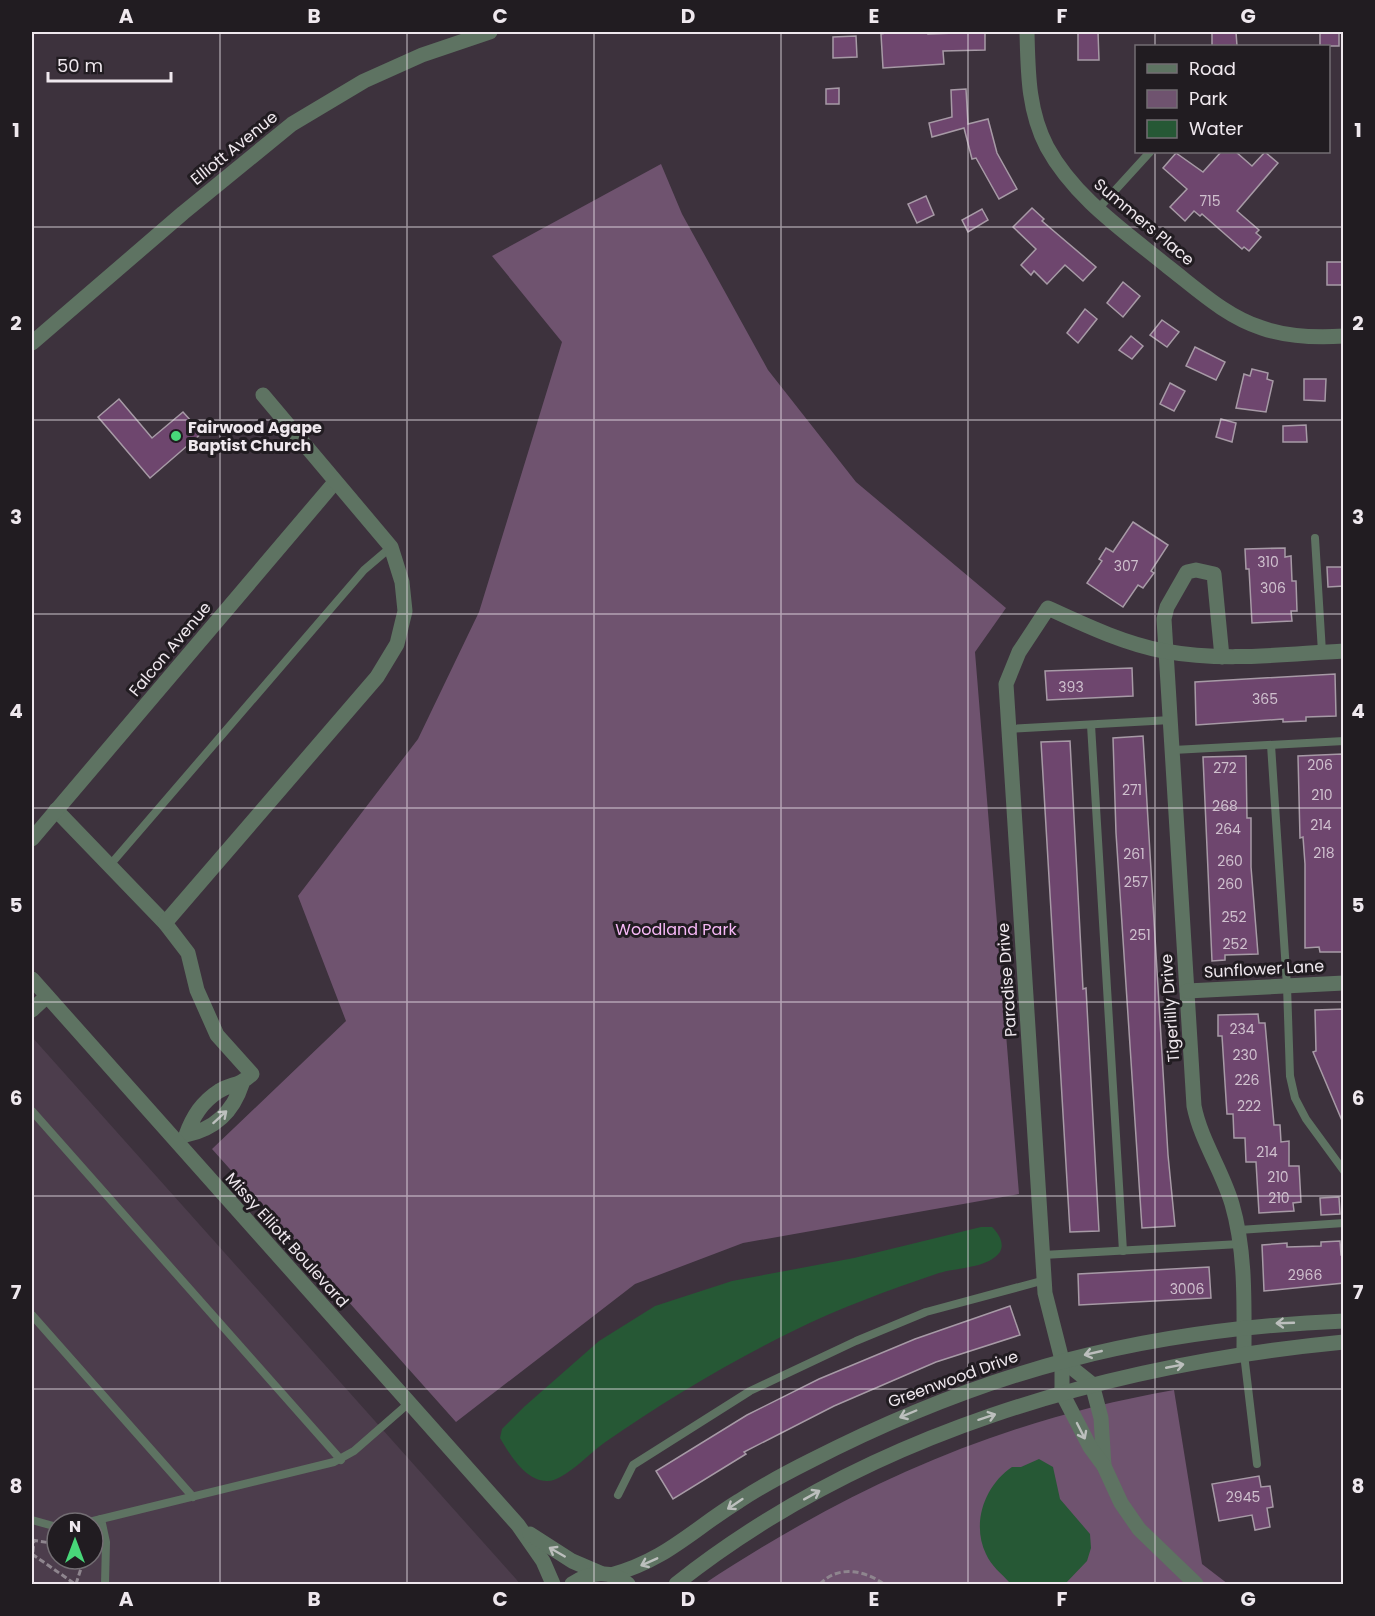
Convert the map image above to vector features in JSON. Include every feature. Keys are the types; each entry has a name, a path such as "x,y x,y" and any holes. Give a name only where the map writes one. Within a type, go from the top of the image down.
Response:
{"street":[{"name":"Elliott Avenue","path":"32,343 192,205 292,124 364,81 423,55 490,32"},
{"name":"Summers Place","path":"1027,32 1028,84 1039,128 1058,164 1098,209 1218,307 1242,320 1282,334 1309,337 1344,336"},
{"path":"165,923 377,677 397,644 405,610 402,582 391,547 264,395"},
{"name":"Falcon Avenue","path":"32,839 336,482"},
{"name":"Tigerlilly Drive","path":"1222,657 1214,574 1196,570 1188,572 1167,607 1164,619 1194,1106 1198,1127 1224,1182 1239,1237 1244,1354"},
{"name":"Paradise Drive","path":"1062,1393 1062,1360 1045,1280 1043,1255 1006,684 1019,652 1048,608 1086,625 1167,652"},
{"path":"1167,652 1222,657 1344,651"},
{"path":"56,810 165,923 188,953 197,990 218,1035 247,1079 220,1090 194,1114 181,1139"},
{"name":"Missy Elliott Boulevard","path":"32,979 181,1139 518,1525 543,1561 553,1584"},
{"name":"Sunflower Lane","path":"1187,991 1344,983"},
{"path":"32,1010 47,996"},
{"name":"Greenwood Drive","path":"572,1584 589,1575 605,1574 658,1558 739,1501 809,1462 896,1419 996,1380 1062,1360 1169,1337 1244,1327 1344,1321"},
{"path":"676,1584 786,1509 838,1481 975,1421 1092,1384 1244,1354 1344,1342"},
{"path":"1062,1360 1092,1384 1101,1418 1104,1466"},
{"path":"1062,1393 1090,1448 1104,1466 1120,1503 1139,1529 1196,1584"},
{"name":"Missy Elliott Boulevard","path":"518,1525 545,1545 628,1584"}],"lane":[{"path":"1098,209 1149,153"},
{"path":"1315,538 1322,652"},
{"path":"110,865 364,570 391,547"},
{"path":"1009,729 1171,720"},
{"path":"1091,725 1123,1251"},
{"path":"1173,750 1344,741"},
{"path":"1271,745 1287,986 1290,1076 1295,1098 1344,1171"},
{"path":"32,1111 341,1460"},
{"path":"1043,1255 1123,1251 1344,1223"},
{"path":"618,1495 633,1465 750,1391 856,1341 926,1312 1045,1280"},
{"path":"32,1315 193,1497"},
{"path":"1244,1354 1257,1464"},
{"path":"105,1518 341,1460 409,1402"},
{"path":"105,1537 105,1584"}],"path":[{"path":"32,1561 33,1540"},
{"path":"33,1555 75,1584"},
{"path":"820,1584 827,1577 845,1571 870,1575 884,1584"}],"shaded area":[{"path":"32,1037 520,1584 32,1584"}],"green space":[{"name":"Woodland Park","path":"661,164 682,214 768,370 856,482 1006,608 975,652 1019,1194 743,1243 635,1284 456,1422 212,1149 346,1021 298,896 418,739 479,612 562,342 492,256"},
{"path":"1174,1390 1202,1564 1228,1584 704,1584 815,1517 929,1462 987,1439 1047,1420 1109,1403"}],"water":[{"path":"981,1227 992,1227 1001,1242 1001,1250 990,1261 939,1273 902,1286 846,1307 791,1332 719,1370 649,1412 554,1480 540,1480 526,1472 500,1438 502,1429 525,1406 599,1341 655,1306 732,1281 854,1258"},
{"path":"1039,1459 1053,1467 1060,1499 1090,1534 1091,1548 1087,1561 1065,1584 1010,1583 991,1562 982,1542 980,1530 983,1506 994,1484 1012,1467 1021,1467"}],"building":[{"path":"928,32 928,34 985,32 985,50 943,51 944,64 883,68 881,34"},
{"path":"1078,32 1098,32 1099,60 1078,60"},
{"path":"1212,32 1236,32 1237,45 1212,45"},
{"path":"1339,32 1339,46 1320,45 1320,33"},
{"path":"856,36 857,57 833,58 833,37"},
{"path":"839,88 839,104 826,104 826,89"},
{"path":"966,89 968,124 988,119 997,153 1017,189 999,199 976,158 972,159 964,128 932,137 929,123 952,117 951,90"},
{"path":"1176,153 1203,172 1220,153 1237,153 1252,166 1266,153 1278,163 1237,211 1259,230 1256,233 1261,237 1249,251 1244,247 1242,249 1202,214 1200,216 1194,211 1185,221 1170,207 1187,189 1163,168"},
{"path":"926,196 934,215 917,223 908,204"},
{"path":"1032,208 1044,219 1042,221 1096,267 1083,281 1065,265 1047,284 1034,271 1031,275 1021,265 1036,249 1013,227"},
{"path":"982,209 988,220 968,232 962,220"},
{"path":"1327,262 1344,262 1344,285 1327,285"},
{"path":"1123,282 1140,296 1123,317 1107,303"},
{"path":"1085,309 1097,319 1078,343 1067,333"},
{"path":"1162,320 1179,332 1167,347 1150,335"},
{"path":"1131,336 1143,346 1132,359 1119,350"},
{"path":"1195,347 1225,362 1216,380 1186,366"},
{"path":"1252,369 1268,373 1267,379 1273,381 1266,412 1236,408 1244,374 1250,376"},
{"path":"1304,379 1326,379 1325,401 1304,400"},
{"path":"1170,383 1185,391 1174,411 1160,404"},
{"name":"Fairwood Agape Baptist Church","path":"119,399 152,438 183,412 202,433 150,478 98,417"},
{"path":"1221,419 1236,423 1232,442 1216,437"},
{"path":"1306,425 1307,442 1283,442 1283,426"},
{"path":"1133,522 1168,545 1151,571 1154,573 1143,588 1138,585 1123,607 1087,583 1102,561 1099,559 1106,548 1113,552"},
{"path":"1285,548 1285,557 1291,556 1292,581 1296,581 1297,611 1291,611 1292,621 1252,623 1249,569 1246,569 1245,549"},
{"path":"1327,567 1344,567 1344,586 1328,587"},
{"path":"1132,668 1133,696 1047,700 1045,671"},
{"path":"1335,674 1336,716 1306,717 1306,721 1283,722 1283,719 1196,725 1195,682"},
{"path":"1143,736 1168,1155 1175,1226 1142,1228 1116,833 1113,738"},
{"path":"1070,741 1099,1231 1070,1232 1041,742"},
{"path":"1342,754 1344,952 1320,952 1319,947 1305,948 1305,864 1303,837 1300,838 1298,756"},
{"path":"1246,756 1247,818 1251,818 1251,867 1258,954 1225,955 1225,960 1212,961 1203,757"},
{"path":"1344,1009 1343,1123 1313,1052 1316,1051 1315,1010"},
{"path":"1258,1014 1259,1023 1265,1023 1274,1125 1280,1125 1281,1142 1289,1141 1289,1166 1299,1166 1301,1202 1293,1203 1294,1211 1259,1213 1256,1162 1246,1162 1245,1138 1234,1138 1233,1114 1227,1114 1222,1036 1218,1036 1218,1015"},
{"path":"1339,1197 1340,1214 1321,1215 1320,1198"},
{"path":"1340,1241 1341,1255 1344,1255 1344,1283 1264,1291 1262,1245 1287,1243 1287,1247 1321,1246 1321,1242"},
{"path":"1209,1267 1211,1298 1079,1305 1078,1274"},
{"path":"1010,1306 1020,1335 936,1362 834,1406 744,1452 746,1454 673,1499 656,1471 747,1415 819,1379 915,1339"},
{"path":"1259,1476 1261,1487 1270,1486 1273,1507 1267,1508 1270,1527 1255,1530 1252,1515 1219,1521 1212,1484"}],"place":[{"name":"Fairwood Agape Baptist Church","path":"176,436"}]}
